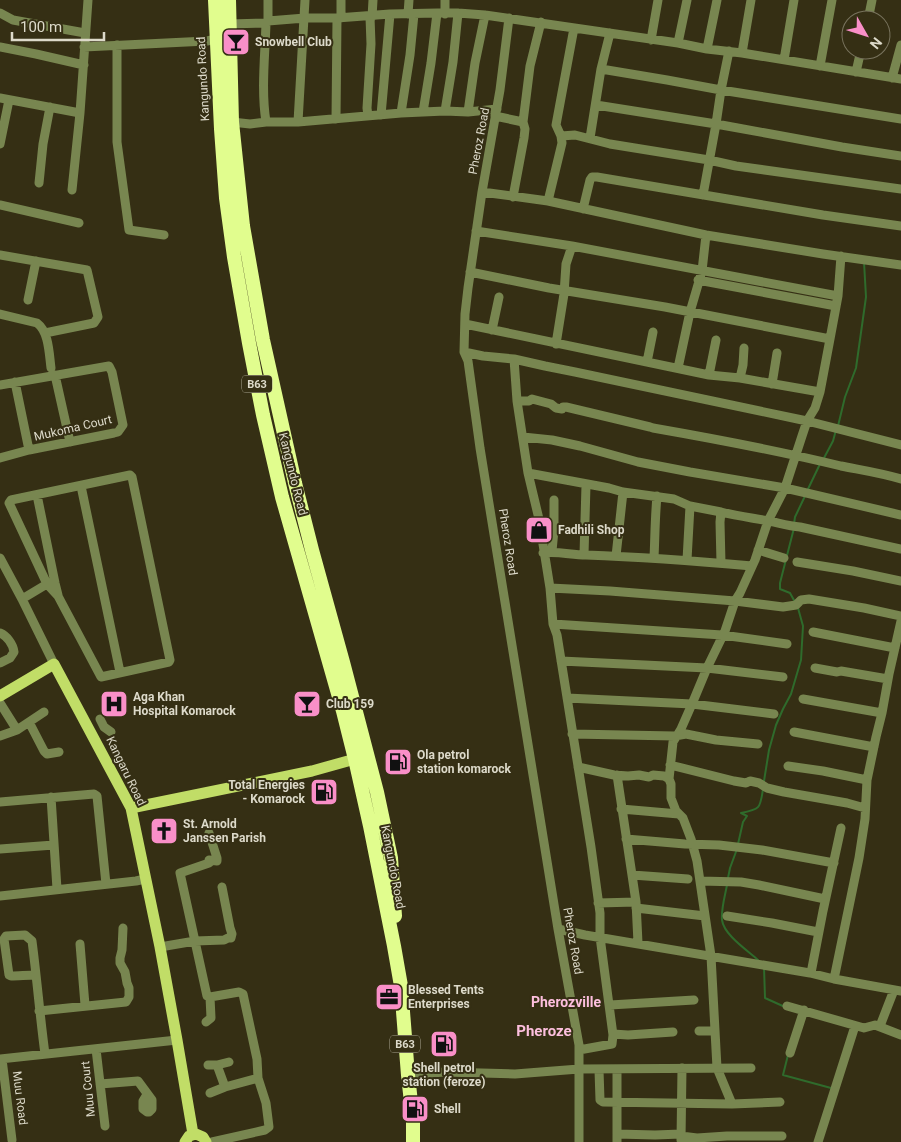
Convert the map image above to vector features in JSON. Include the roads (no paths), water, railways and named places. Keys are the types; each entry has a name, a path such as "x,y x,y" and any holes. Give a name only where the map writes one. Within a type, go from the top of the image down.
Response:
{"highway":[{"name":"Kangundo Road","path":"215,0 226,198 234,257 263,415 282,497 335,680 355,759 394,946 401,986 414,1142"},
{"name":"Kangundo Road","path":"229,0 232,122 244,226 263,340 312,550 367,755 391,858 395,923 394,946"}],"main road":[{"path":"0,696 54,664"},
{"name":"Kangaru Road","path":"54,664 131,808 177,1040 189,1138"},
{"path":"131,808 312,771 355,759"},
{"path":"189,1138 200,1134 206,1142"}],"street":[{"path":"72,190 80,113 88,0"},
{"path":"266,122 264,75 268,0"},
{"path":"298,122 305,0"},
{"path":"336,119 341,0"},
{"path":"368,116 373,0"},
{"path":"401,113 410,55 411,14 409,0"},
{"path":"423,112 431,63 445,0"},
{"path":"651,40 658,0"},
{"path":"678,43 687,0"},
{"path":"707,49 717,0"},
{"path":"784,60 794,0"},
{"path":"820,66 832,0"},
{"path":"742,53 749,1"},
{"path":"0,13 13,20 85,33"},
{"path":"229,24 305,18 371,17 390,14 458,13 485,15 541,22 897,78 901,45"},
{"path":"445,111 458,13"},
{"path":"381,115 390,14"},
{"path":"468,112 485,15"},
{"name":"Pheroz Road","path":"509,18 496,113 470,272 465,314 464,352 468,361 558,929 580,1050 579,1142"},
{"path":"512,196 524,138 525,129 523,122 530,66 541,22"},
{"path":"548,201 562,143 556,125 574,28"},
{"path":"590,138 601,69 610,33"},
{"path":"84,47 216,39"},
{"path":"117,45 117,142 129,230 164,236"},
{"path":"0,47 84,65"},
{"path":"703,195 729,52"},
{"path":"856,72 859,60"},
{"path":"601,69 901,119"},
{"path":"0,144 4,99 80,113"},
{"path":"596,105 901,156"},
{"path":"39,183 42,144 50,107"},
{"path":"232,122 250,124 298,122 445,111 496,113 523,122"},
{"path":"561,136 576,135 610,144 736,166 901,190"},
{"path":"583,209 590,180 594,177 901,226"},
{"path":"482,192 548,201 706,235 901,265"},
{"path":"0,204 79,223"},
{"path":"476,231 572,246 838,296"},
{"path":"678,368 690,312 702,271 706,235"},
{"path":"556,344 566,264 572,246"},
{"path":"0,255 88,270 98,317 94,323 45,333"},
{"path":"732,1104 717,1068 711,956 697,862 693,844 671,798 670,765 673,742 681,729 725,631 735,601 755,560 768,521 784,488 807,421 815,408 820,392 838,296 841,256"},
{"path":"28,300 36,261"},
{"path":"470,272 830,338"},
{"path":"698,280 836,306"},
{"path":"492,330 499,297"},
{"path":"0,314 37,322 42,326 70,442"},
{"path":"465,324 709,375 740,378 820,392"},
{"path":"647,362 654,332"},
{"path":"709,375 716,340"},
{"path":"740,378 744,348"},
{"path":"464,352 514,359 807,421 901,445"},
{"path":"772,384 777,353"},
{"path":"514,359 517,401 528,473 548,552 553,624 557,635 600,913 600,936 613,1034 612,1044 580,1050"},
{"name":"Mukoma Court","path":"0,458 29,450 114,433 121,429 123,425 122,418 110,367 53,371"},
{"path":"0,385 53,371"},
{"path":"15,382 29,450"},
{"path":"517,401 532,399 551,404 556,408 562,409 566,407 653,428 796,455 901,479"},
{"path":"523,437 552,440 638,462 784,488 901,515"},
{"path":"528,473 623,492 674,499 690,506 734,516 768,521 901,549"},
{"path":"131,476 169,662 101,676 9,504 11,500 81,486 131,476"},
{"path":"584,555 586,484"},
{"path":"81,486 120,672"},
{"path":"616,556 623,492"},
{"path":"37,495 51,584"},
{"path":"654,558 657,496"},
{"path":"548,552 554,530 554,500"},
{"path":"687,560 690,506"},
{"path":"721,563 720,522 722,512"},
{"path":"758,550 784,558"},
{"path":"548,552 687,560 752,566"},
{"name":"Kangaru Road","path":"0,558 54,664"},
{"path":"797,562 901,581"},
{"path":"22,599 51,584"},
{"path":"550,588 735,601 783,607 809,599 901,616"},
{"path":"834,979 859,858 865,819 867,780 882,713 888,674 896,648 901,621"},
{"path":"553,624 722,635 787,644"},
{"path":"812,632 896,648"},
{"path":"0,633 7,638 14,649 10,658 0,663"},
{"path":"561,660 707,668 782,677"},
{"path":"814,668 888,679"},
{"path":"567,698 692,704 774,714"},
{"path":"803,699 882,713"},
{"path":"0,703 17,730"},
{"path":"0,736 17,730 44,712"},
{"path":"100,719 104,727 111,732"},
{"path":"29,722 44,751 47,754 58,752"},
{"path":"794,732 874,747"},
{"path":"572,734 676,736 686,734 716,740 758,744"},
{"path":"670,765 734,781 746,783 750,781 805,796 848,803 865,808"},
{"path":"788,766 867,780"},
{"path":"578,767 616,775 653,775 664,776 670,779"},
{"path":"616,775 632,874 638,943"},
{"path":"0,802 94,794 98,796 106,884"},
{"path":"51,797 57,889"},
{"path":"621,809 679,814"},
{"path":"811,974 818,932 841,828"},
{"path":"206,1022 210,1018 210,997 207,995 180,873 209,863 209,860 217,861 209,833"},
{"path":"626,839 719,845 762,850 834,863"},
{"path":"0,849 54,845"},
{"path":"632,874 688,879"},
{"path":"0,896 145,879"},
{"path":"700,881 741,882 826,899"},
{"path":"160,947 231,938 232,934 222,887"},
{"path":"598,903 636,905 705,916"},
{"path":"727,916 818,932"},
{"path":"39,1011 126,1002 129,988 126,983 125,972 120,964 122,928"},
{"path":"558,929 898,990 880,1026"},
{"path":"36,976 9,975 4,939 6,936 25,935 32,941 36,976 39,1011 44,1054"},
{"path":"80,944 85,1006"},
{"path":"210,997 243,993 257,1059 258,1078 266,1103 269,1127 265,1130 225,1141 212,1142"},
{"path":"610,1005 694,1000"},
{"path":"787,1006 864,1028 875,1025 880,1026 901,1035"},
{"path":"790,1053 804,1010"},
{"path":"818,1142 855,1026"},
{"path":"699,1031 715,1031"},
{"path":"613,1034 628,1036 673,1032"},
{"path":"1,1059 177,1040"},
{"name":"Muu Court","path":"96,1049 105,1126"},
{"name":"Muu Road","path":"1,1059 12,1140"},
{"path":"225,1086 212,1065 229,1062"},
{"path":"681,1137 682,1068"},
{"path":"408,1075 444,1072 515,1074 579,1069 751,1068"},
{"path":"599,1070 600,1100 603,1102 681,1104 780,1102"},
{"path":"617,1070 617,1138 654,1135 697,1138 782,1136"},
{"path":"210,1093 225,1086 258,1078"},
{"path":"100,1084 138,1081 148,1095"}],"waterway":[{"path":"838,426 845,397 856,368 866,297 864,262"},
{"path":"824,458 833,441 836,430"},
{"path":"808,489 820,464"},
{"path":"794,524 795,517 805,496"},
{"path":"794,528 780,589 790,593 795,602"},
{"path":"764,781 769,750 776,725 791,694 801,660 803,626 798,608"},
{"path":"738,844 743,822 747,816 741,813 758,807 763,789"},
{"path":"728,878 737,849"},
{"path":"727,885 722,911 724,926 731,937 758,960"},
{"path":"764,967 765,998 785,1007"},
{"path":"788,1055 783,1075 831,1088"}],"place":[{"name":"Snowbell Club","path":"236,42"},
{"name":"Fadhili Shop","path":"539,530"},
{"name":"Aga Khan Hospital Komarock","path":"114,704"},
{"name":"Club 159","path":"307,704"},
{"name":"Ola petrol station komarock","path":"398,762"},
{"name":"Total Energies - Komarock","path":"324,792"},
{"name":"St. Arnold Janssen Parish","path":"164,831"},
{"name":"Blessed Tents Enterprises","path":"389,997"},
{"name":"Shell petrol station (feroze)","path":"444,1044"},
{"name":"Shell","path":"415,1109"}],"district":[{"name":"Pherozville","path":"566,1002"},
{"name":"Pheroze","path":"544,1031"}]}
